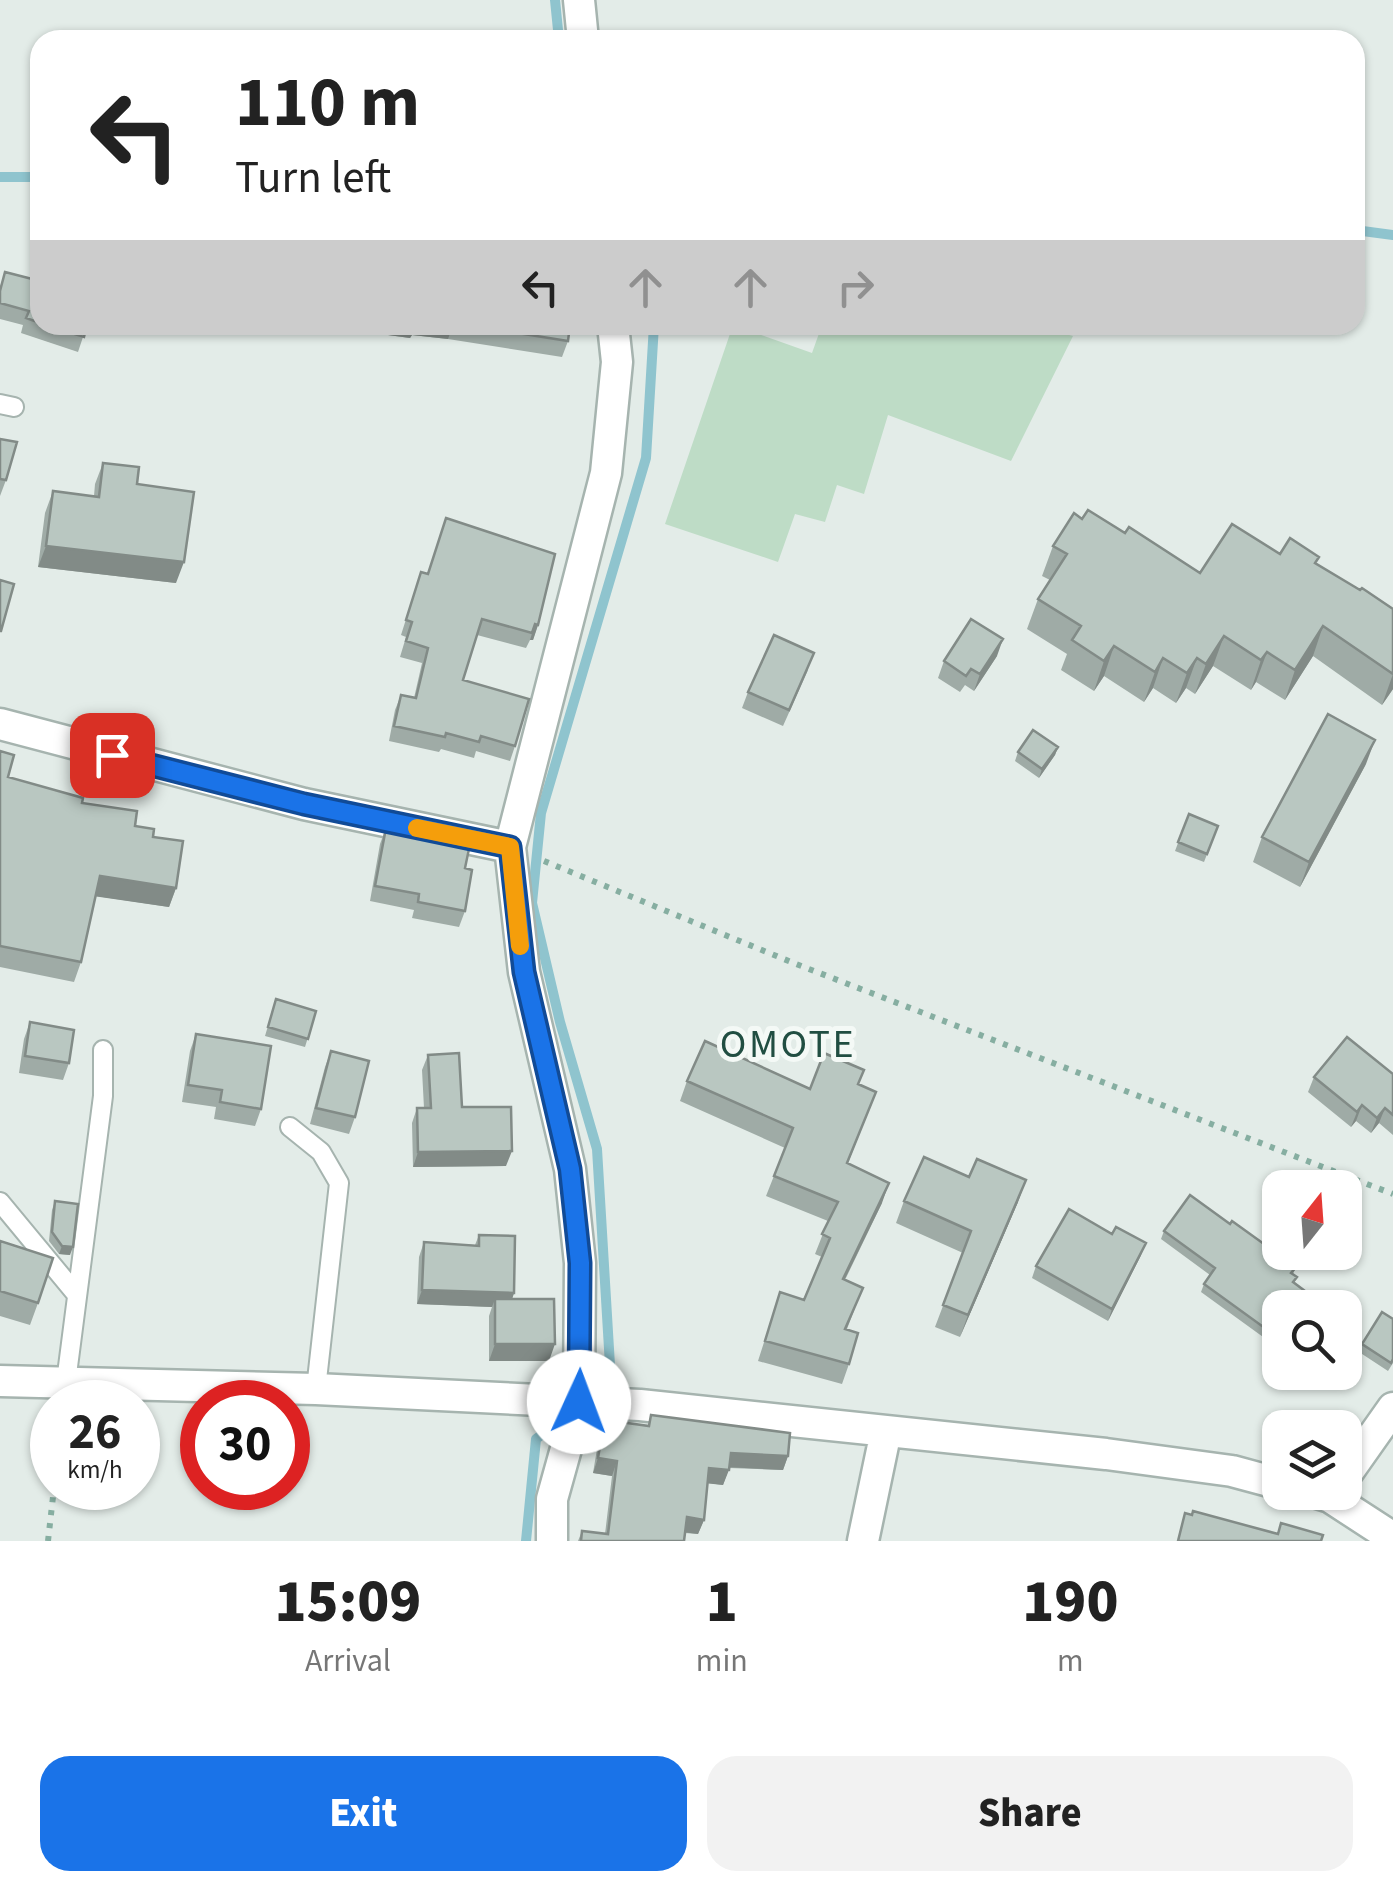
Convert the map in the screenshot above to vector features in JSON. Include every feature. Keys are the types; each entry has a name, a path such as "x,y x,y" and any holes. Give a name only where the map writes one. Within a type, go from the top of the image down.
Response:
{"street":[{"path":"579,0 583,30"},
{"path":"552,1541 552,1499 579,1402 580,1263 570,1169 524,972 510,847 606,473 617,362 614,335"},
{"path":"0,724 304,804 510,847"},
{"path":"0,1382 30,1382"},
{"path":"160,1385 640,1406 1232,1471 1262,1479"},
{"path":"1362,1449 1393,1408"},
{"path":"863,1541 886,1431"},
{"path":"1357,1510 1393,1538"}],"lane":[{"path":"66,1380 103,1096 102,1050"},
{"path":"290,1127 321,1152 339,1183 316,1390"},
{"path":"0,1202 77,1294"}],"path":[{"path":"510,847 796,964 1393,1194"},
{"path":"48,1541 52,1510"}],"green space":[{"path":"730,335 761,335 812,353 818,335 1073,336 1011,461 888,415 864,494 837,485 825,522 795,514 778,562 665,524"}],"building":[{"path":"5,272 30,278 30,319 26,318 29,311 0,303"},
{"path":"530,335 569,335 568,341"},
{"path":"0,439 17,442 6,480 0,479"},
{"path":"103,463 139,467 137,484 194,492 184,562 46,546 53,491 99,497"},
{"path":"1088,510 1125,533 1129,527 1200,573 1232,524 1280,554 1290,538 1319,557 1315,563 1393,609 1393,674 1323,626 1295,670 1267,652 1261,660 1224,636 1206,664 1197,658 1187,673 1163,658 1155,672 1114,646 1104,661 1072,640 1081,626 1038,599 1067,554 1053,546 1074,513 1082,519"},
{"path":"446,518 555,554 538,625 532,633 482,619 463,680 529,699 515,746 481,736 479,742 394,726 401,695 416,698 428,648 406,641 412,622 406,620 421,572 428,574"},
{"path":"0,580 14,584 1,631 0,631"},
{"path":"971,619 1003,639 980,674 971,669 966,676 944,661"},
{"path":"774,635 814,653 789,710 748,692"},
{"path":"1328,714 1375,740 1309,862 1262,837"},
{"path":"1033,730 1058,747 1042,769 1018,752"},
{"path":"0,751 14,755 8,777 83,798 82,803 137,811 135,826 154,829 153,837 183,841 176,888 100,876 81,962 0,946"},
{"path":"1189,814 1218,826 1207,854 1178,842"},
{"path":"386,828 470,844 465,868 472,870 465,911 418,902 419,894 375,886"},
{"path":"276,999 316,1011 308,1039 268,1027"},
{"path":"30,1022 74,1030 69,1063 25,1056"},
{"path":"196,1034 271,1046 261,1109 220,1102 222,1090 188,1085"},
{"path":"1347,1037 1393,1074 1393,1115 1385,1108 1377,1118 1362,1105 1357,1112 1314,1077"},
{"path":"705,1041 810,1089 824,1053 864,1070 858,1084 876,1092 847,1163 889,1183 843,1279 863,1288 845,1329 858,1333 849,1364 765,1341 780,1292 804,1300 830,1238 822,1234 838,1202 774,1176 793,1128 687,1081"},
{"path":"331,1051 369,1061 355,1117 316,1108"},
{"path":"459,1053 462,1107 511,1107 512,1151 418,1152 417,1108 431,1108 428,1055"},
{"path":"924,1157 969,1177 977,1159 1026,1180 968,1315 943,1305 971,1231 904,1201"},
{"path":"1190,1195 1262,1243 1262,1270 1294,1270 1291,1273 1297,1277 1293,1282 1304,1290 1262,1290 1262,1326 1204,1284 1215,1268 1164,1231"},
{"path":"55,1201 78,1204 73,1247 62,1246 52,1232"},
{"path":"1069,1209 1112,1234 1116,1227 1146,1243 1112,1309 1036,1266"},
{"path":"479,1235 515,1236 514,1293 422,1290 424,1242 479,1246"},
{"path":"0,1241 53,1258 38,1303 0,1291"},
{"path":"495,1299 554,1299 555,1344 495,1344"},
{"path":"1382,1312 1393,1319 1391,1363 1362,1344"},
{"path":"651,1415 790,1433 788,1456 731,1453 729,1470 709,1468 704,1520 687,1517 684,1541 581,1541 582,1531 608,1534 617,1461 598,1458 603,1429 612,1430 613,1421 649,1426"},
{"path":"1193,1511 1278,1534 1281,1523 1323,1535 1321,1541 1178,1541 1185,1513 1192,1515"}],"waterway":[{"path":"555,0 558,30"},
{"path":"0,177 30,177"},
{"path":"1365,231 1393,235"},
{"path":"593,1395 611,1382 597,1149 560,1022 532,903 541,813 646,458 653,335"},
{"path":"526,1541 536,1439 568,1415"}],"slow traffic":[{"path":"417,828 510,847 520,946"}],"district":[{"name":"OMOTE","path":"788,1044"}],"route":[{"path":"112,755 304,804 510,847 524,972 570,1169 580,1263 579,1402"}]}
